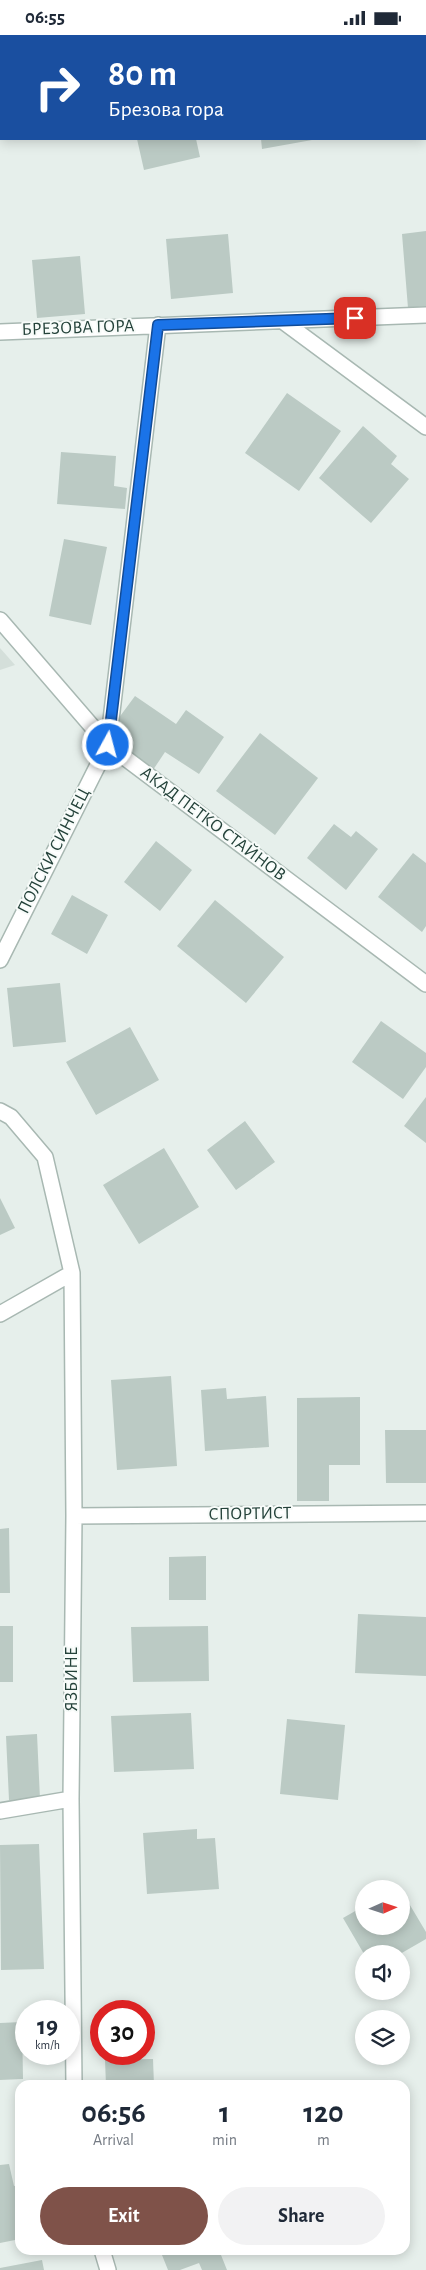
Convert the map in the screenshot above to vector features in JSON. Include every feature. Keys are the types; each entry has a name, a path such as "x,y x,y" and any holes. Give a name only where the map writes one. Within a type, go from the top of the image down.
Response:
{"street":[{"name":"БРЕЗОВА ГОРА","path":"0,331 284,322 426,315"},
{"path":"284,322 426,427"},
{"name":"ПОЛСКИ СИНЧЕЦ","path":"0,960 108,745 158,325"},
{"name":"АКАД ПЕТКО СТАЙНОВ","path":"0,619 108,745 426,984"},
{"name":"ЯЗБИНЕ","path":"0,1111 11,1117 45,1157 72,1273 74,1516 71,1799 74,2080"},
{"path":"0,1313 72,1273"},
{"name":"СПОРТИСТ","path":"74,1516 426,1513"},
{"path":"0,1811 71,1799"},
{"path":"104,2255 108,2270"}],"shaded area":[{"path":"0,648 15,665 0,670"}],"building":[{"path":"137,140 196,140 200,157 144,170"},
{"path":"261,140 312,140 262,149"},
{"path":"426,231 426,306 408,308 402,234"},
{"path":"228,234 233,293 171,299 166,239"},
{"path":"80,256 85,314 37,318 32,260"},
{"path":"287,393 341,431 299,491 245,453"},
{"path":"363,426 397,456 391,464 409,479 371,523 319,478"},
{"path":"61,452 116,456 114,486 127,488 125,509 57,504"},
{"path":"64,539 107,547 91,625 49,616"},
{"path":"135,696 176,724 186,710 224,737 199,774 165,752 153,770 122,748 118,719"},
{"path":"260,733 318,778 275,835 216,791"},
{"path":"334,824 351,837 356,831 378,849 346,890 307,858"},
{"path":"156,841 192,870 160,911 124,882"},
{"path":"413,853 426,863 426,926 422,932 378,897"},
{"path":"72,895 108,915 87,954 51,934"},
{"path":"215,900 284,957 246,1003 177,946"},
{"path":"60,983 66,1042 13,1047 7,988"},
{"path":"381,1021 426,1053 426,1067 403,1099 352,1062"},
{"path":"130,1027 159,1080 96,1115 66,1062"},
{"path":"426,1097 426,1143 404,1126"},
{"path":"245,1121 275,1162 236,1190 207,1150"},
{"path":"164,1148 199,1207 139,1244 103,1185"},
{"path":"0,1198 15,1228 0,1235"},
{"path":"171,1376 177,1466 117,1470 111,1380"},
{"path":"226,1388 227,1399 266,1396 269,1447 205,1451 201,1390"},
{"path":"360,1397 360,1465 329,1465 329,1501 297,1501 297,1398"},
{"path":"385,1430 426,1430 426,1483 386,1483"},
{"path":"9,1528 10,1593 0,1593 0,1529"},
{"path":"206,1556 206,1600 169,1600 169,1557"},
{"path":"358,1614 426,1617 426,1676 355,1673"},
{"path":"0,1626 13,1626 13,1682 0,1682"},
{"path":"208,1626 209,1681 133,1682 131,1627"},
{"path":"191,1713 194,1769 114,1772 111,1716"},
{"path":"287,1719 345,1725 338,1800 280,1794"},
{"path":"37,1734 40,1799 9,1800 6,1736"},
{"path":"197,1829 197,1839 215,1838 219,1889 147,1894 143,1833"},
{"path":"39,1844 44,1969 1,1970 0,1845"},
{"path":"410,1905 426,1932 426,1939 410,1948 410,1945 359,1945 343,1918 355,1911 355,1935 410,1935"},
{"path":"15,2022 15,2065 23,2065 23,2079 0,2080 0,2023"},
{"path":"105,2065 153,2065 154,2080 106,2080"},
{"path":"9,2164 15,2186 15,2240 0,2243 0,2165"},
{"path":"162,2255 221,2255 227,2270 202,2270 199,2263 180,2270 168,2270"},
{"path":"42,2260 44,2270 0,2270 0,2268"}],"route":[{"path":"108,745 158,325 355,318"}]}
